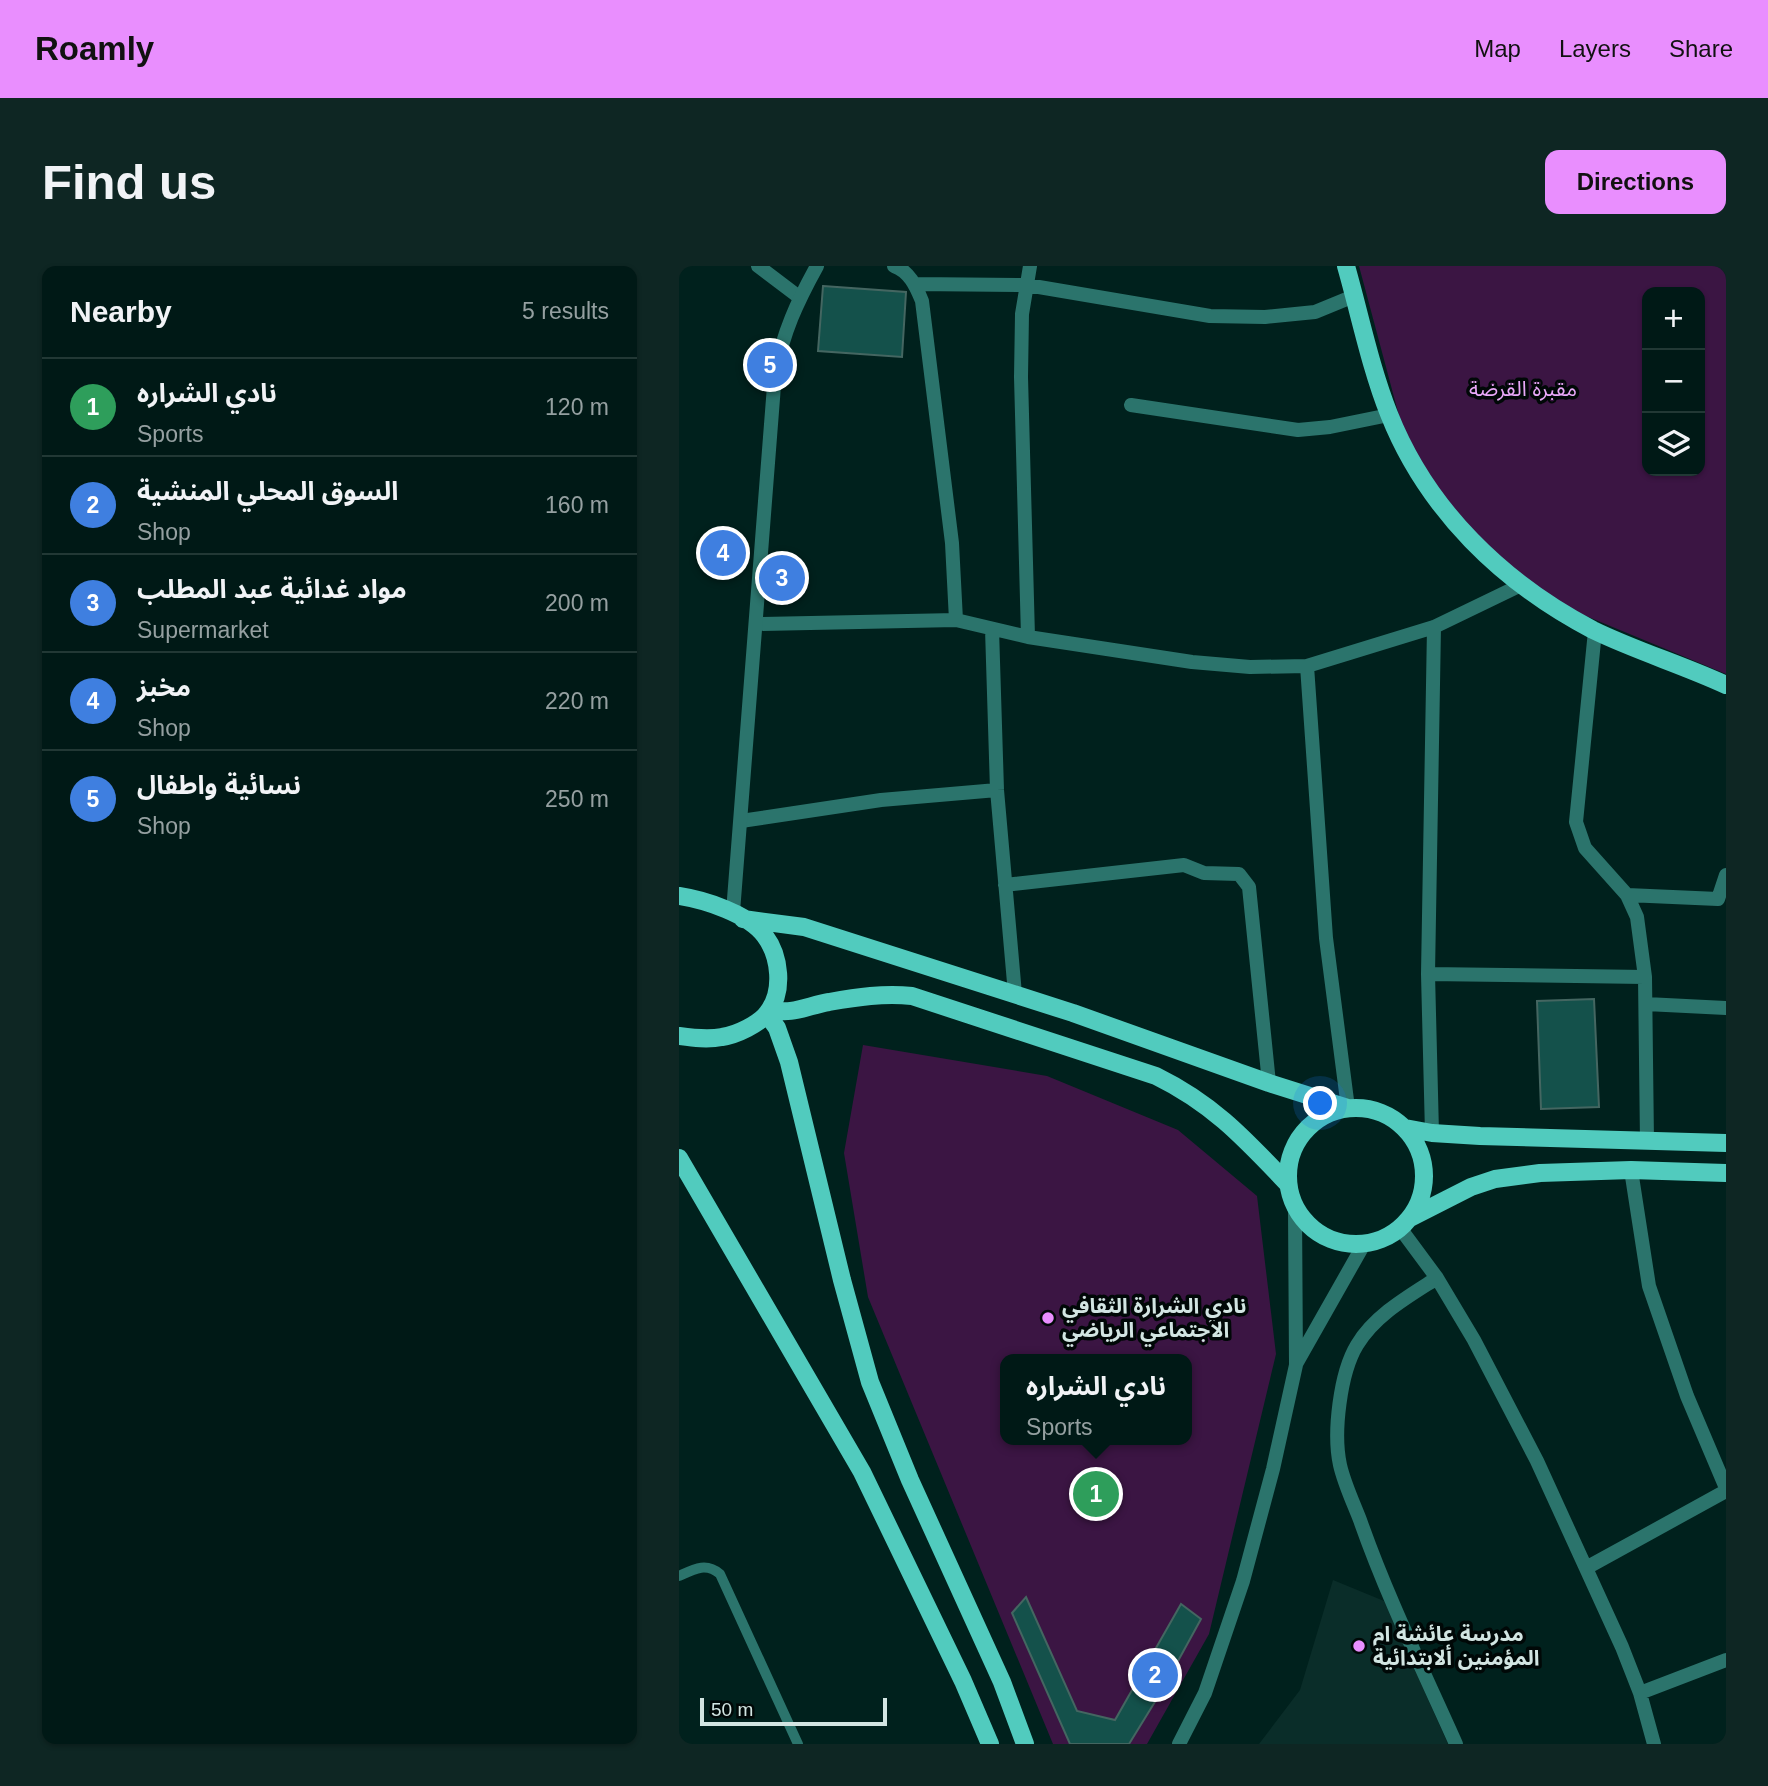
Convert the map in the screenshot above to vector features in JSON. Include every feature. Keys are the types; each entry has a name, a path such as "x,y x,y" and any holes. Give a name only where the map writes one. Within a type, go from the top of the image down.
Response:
{"main road":[{"path":"1346,266 1389,415 1413,462 1450,517 1476,547 1521,585 1554,608 1595,631 1726,685"},
{"path":"679,896 702,900 738,916 764,934 776,958 778,985 769,1012 744,1029 723,1037 679,1036"},
{"path":"738,916 804,927 1015,994 1269,1083 1348,1108 1369,1109 1388,1116 1405,1128 1416,1144 1423,1162 1424,1182 1419,1201 1405,1223"},
{"path":"769,1012 786,1013 825,1002 892,994 912,996 1156,1076 1187,1091 1223,1119 1287,1183"},
{"path":"769,1012 789,1062 842,1280 870,1382 910,1480 1002,1682 1024,1744"},
{"path":"1348,1108 1330,1112 1302,1133 1293,1148 1287,1183 1295,1209 1308,1225 1324,1237 1343,1243 1364,1244 1383,1239 1405,1223 1471,1186 1495,1179 1540,1173 1631,1170 1726,1172"},
{"path":"1405,1128 1432,1133 1726,1143"},
{"path":"679,1158 862,1472 963,1681 990,1744"}],"street":[{"path":"758,266 799,297"},
{"path":"738,916 741,821 775,373 784,334 799,297 817,266"},
{"path":"894,266 901,268 915,284 922,300 952,543 956,620"},
{"path":"1028,636 1021,377 1022,314 1030,266"},
{"path":"915,284 1027,285 1210,316 1265,317 1303,314 1315,312 1354,296"},
{"path":"1131,405 1299,430 1330,428 1389,415"},
{"path":"756,624 956,620 1028,636 1192,662 1250,667 1307,666 1434,627 1521,585"},
{"path":"1432,1133 1428,974 1434,627"},
{"path":"992,629 997,790 1015,994"},
{"path":"1595,631 1576,822 1585,848 1627,895 1637,917 1645,977 1647,1141"},
{"path":"1307,666 1326,938 1348,1108"},
{"path":"741,821 881,800 997,790"},
{"path":"1005,885 1184,865 1204,873 1239,874 1249,887 1269,1083"},
{"path":"1627,895 1722,900 1726,876"},
{"path":"1428,974 1645,977"},
{"path":"1646,1004 1726,1008"},
{"path":"1586,1569 1726,1489 1687,1396 1649,1286 1631,1170"},
{"path":"1179,1744 1209,1682 1243,1581 1273,1469 1296,1366 1295,1209"},
{"path":"1405,1223 1474,1340 1537,1461 1622,1647 1640,1693 1654,1744"},
{"path":"1296,1366 1364,1244"},
{"path":"1437,1278 1402,1300 1372,1326 1356,1346 1341,1391 1339,1454 1340,1464 1375,1563 1456,1744"},
{"path":"1640,1693 1726,1660"}],"lane":[{"path":"679,1576 704,1567 713,1568 720,1574 798,1744"}],"shaded area":[{"name":"مدرسة عائشة ام المؤمنين ألابتدائية","path":"1333,1580 1384,1601 1448,1744 1259,1744 1300,1690"}],"green space":[{"name":"مقبرة القرضة","path":"1359,266 1726,266 1726,674 1574,611 1492,557 1439,495 1402,427"},
{"path":"863,1045 1047,1076 1178,1130 1257,1196 1276,1354 1209,1634 1147,1744 1053,1744 868,1297 844,1153"}],"building":[{"path":"823,286 906,292 902,357 818,351"},
{"path":"1594,999 1599,1107 1541,1109 1537,1001"},
{"path":"1026,1597 1077,1711 1115,1720 1181,1604 1201,1619 1129,1744 1070,1744 1012,1613"}],"place":[{"name":"نسائية واطفال","path":"770,365"},
{"name":"مخبز","path":"723,553"},
{"name":"مواد غدائية عبد المطلب","path":"782,578"},
{"name":"نادي الشرارة الثقافي الاجتماعي الرياضي","path":"1048,1318"},
{"name":"نادي الشراره","path":"1096,1494"},
{"name":"مدرسة عائشة ام المؤمنين ألابتدائية","path":"1359,1646"},
{"name":"السوق المحلي المنشية","path":"1155,1675"}]}
